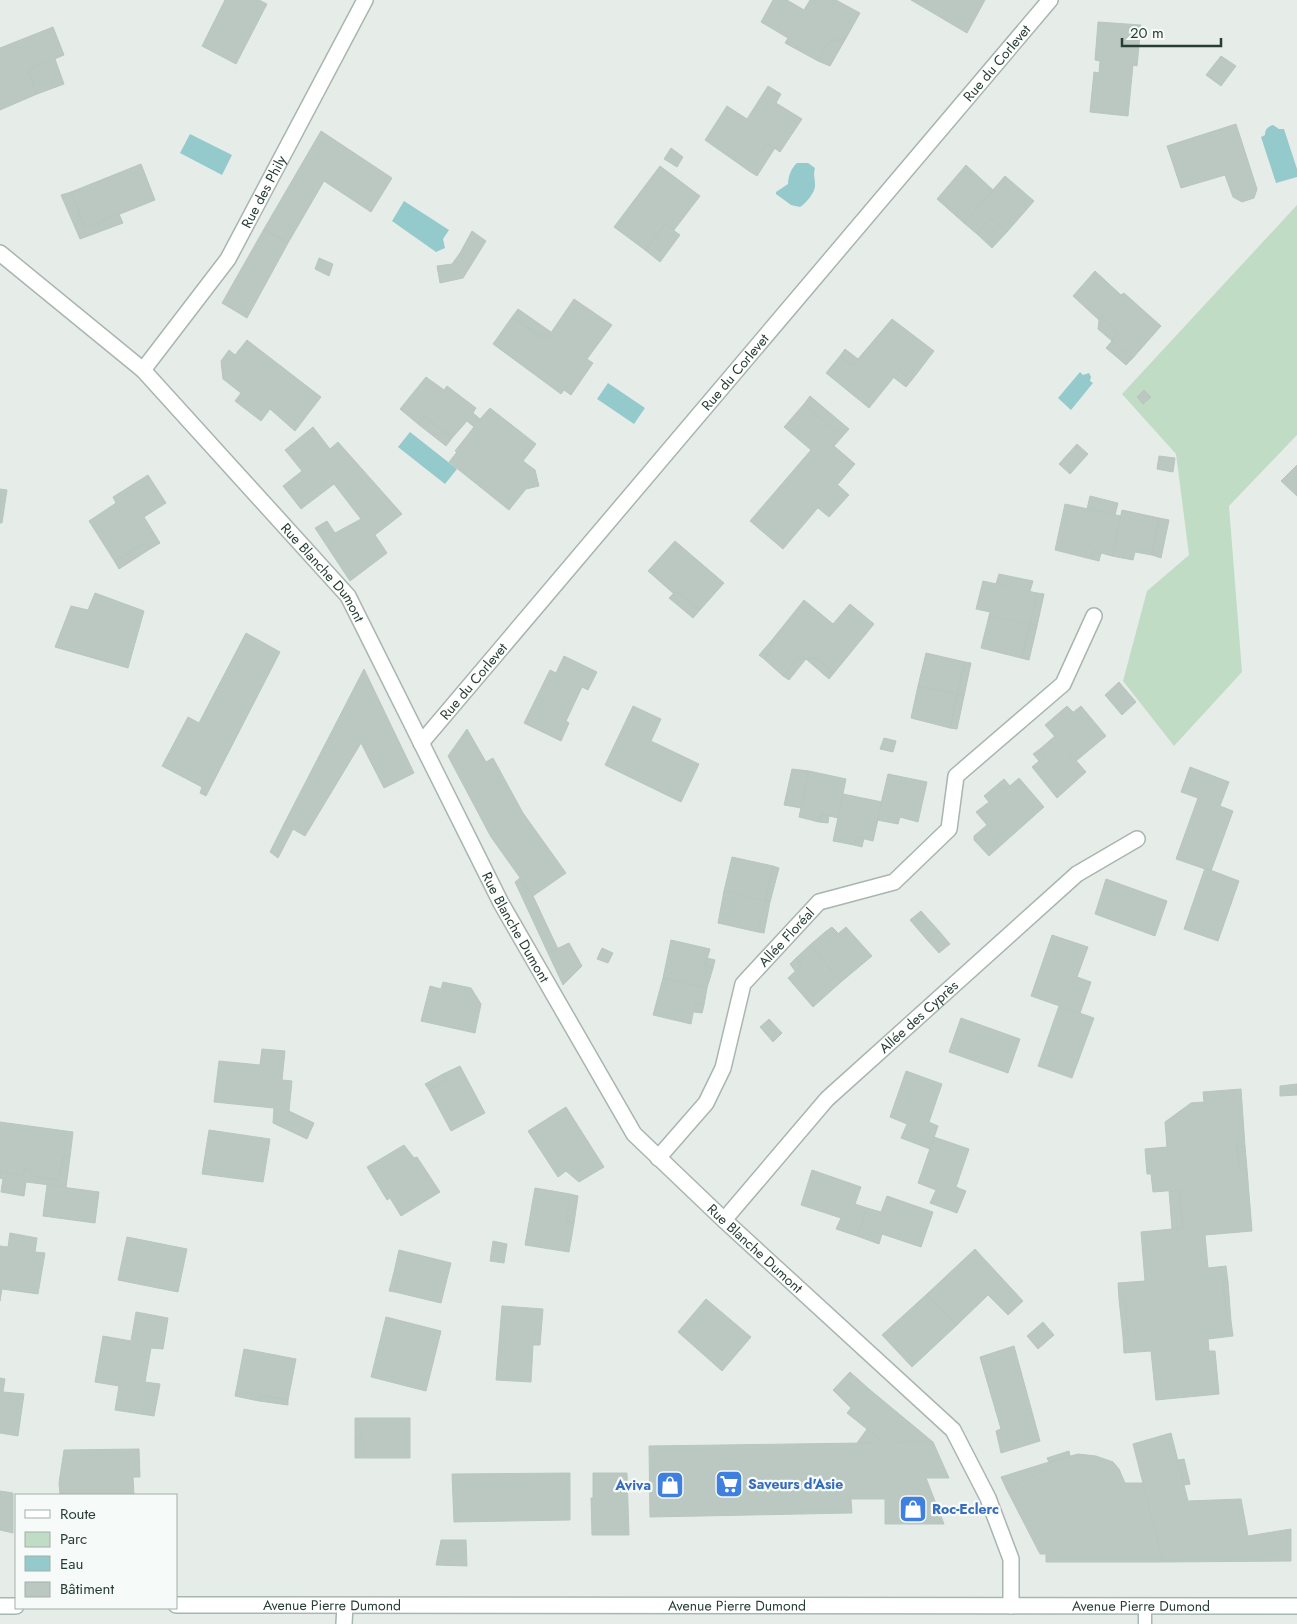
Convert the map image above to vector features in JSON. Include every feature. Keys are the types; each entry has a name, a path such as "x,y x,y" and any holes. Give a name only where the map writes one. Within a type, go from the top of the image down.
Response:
{"street":[{"name":"Rue des Phily","path":"143,370 228,259 365,0"},
{"name":"Rue du Corlevet","path":"421,744 1050,0"},
{"name":"Rue Blanche Dumont","path":"0,253 143,370 348,596 500,903 634,1134 724,1220 953,1430 988,1498 1011,1559 1011,1606"},
{"name":"Allée Floréal","path":"658,1158 706,1103 723,1068 743,984 819,902 894,882 948,829 956,776 1063,684 1094,616"},
{"name":"Allée des Cyprès","path":"724,1220 827,1099 1077,874 1137,839"},
{"path":"0,1606 15,1606"},
{"name":"Avenue Pierre Dumond","path":"178,1606 1297,1606"},
{"path":"344,1624 345,1606"}],"lane":[{"path":"1145,1606 1145,1624"}],"green space":[{"path":"1297,205 1297,435 1229,506 1242,672 1174,746 1123,681 1147,591 1189,555 1176,454 1122,394"}],"water":[{"path":"1273,125 1279,129 1284,129 1297,169 1297,177 1276,183 1261,137"},
{"path":"190,134 232,155 222,175 180,153"},
{"path":"797,163 808,163 815,168 814,190 808,200 800,207 791,205 776,194 776,192 788,184 790,173"},
{"path":"404,201 449,230 443,239 445,248 436,252 392,221"},
{"path":"1080,372 1083,375 1089,373 1090,381 1093,383 1071,410 1058,398"},
{"path":"608,383 645,408 634,424 597,399"},
{"path":"410,432 457,469 445,484 398,447"}],"building":[{"path":"225,0 259,0 267,4 236,64 202,46"},
{"path":"773,0 787,0 804,10 810,0 836,0 860,13 846,38 828,42 818,61 785,43 788,38 761,22"},
{"path":"911,0 985,0 967,33"},
{"path":"1098,22 1141,25 1137,66 1133,65 1128,116 1090,112 1094,72 1099,73 1100,61 1095,60"},
{"path":"53,27 64,55 28,70 37,94 0,110 0,48"},
{"path":"846,38 830,66 818,61 828,42"},
{"path":"1221,56 1236,66 1221,86 1206,75"},
{"path":"55,59 64,84 37,94 28,70"},
{"path":"768,86 781,94 776,103 802,119 780,152 767,143 749,171 705,140 727,106 747,119"},
{"path":"1236,124 1257,189 1254,198 1242,202 1233,197 1225,175 1181,188 1167,146"},
{"path":"321,131 392,178 371,212 324,181 288,243 264,229"},
{"path":"767,143 775,148 757,176 749,171"},
{"path":"671,148 683,157 677,167 664,159"},
{"path":"141,164 155,200 85,228 71,192"},
{"path":"966,165 993,190 964,223 937,199"},
{"path":"660,166 700,196 674,230 665,224 645,250 614,227"},
{"path":"1005,176 1034,201 1007,232 991,218 977,234 964,223"},
{"path":"71,192 85,228 119,214 123,223 80,239 61,195"},
{"path":"991,218 1007,232 992,248 977,234"},
{"path":"665,224 680,235 660,262 645,250"},
{"path":"264,229 288,243 247,318 222,303"},
{"path":"472,231 486,241 473,262 460,253"},
{"path":"460,253 473,262 463,278 440,283 437,266 452,264"},
{"path":"319,258 333,264 329,276 315,269"},
{"path":"1095,271 1121,295 1124,293 1161,326 1132,359 1112,341 1119,333 1102,317 1099,320 1073,296"},
{"path":"574,299 612,325 587,359 593,363 571,395 564,390 561,394 493,344 512,317 546,340"},
{"path":"518,309 551,332 546,340 512,317"},
{"path":"1102,317 1119,333 1112,341 1098,329 1099,320"},
{"path":"892,319 934,351 915,376 903,366 869,408 826,373 840,356 852,366"},
{"path":"247,340 321,397 295,431 270,409 261,421 235,401 241,393 223,379 221,361 229,350 235,355"},
{"path":"1112,341 1132,359 1126,365 1106,348"},
{"path":"845,349 858,359 852,366 840,356"},
{"path":"903,366 915,376 906,387 893,377"},
{"path":"426,377 444,390 447,386 476,408 473,413 480,419 490,408 536,444 523,461 535,470 539,486 526,489 509,510 449,462 457,452 455,451 474,427 467,421 452,438 424,416 418,424 400,409"},
{"path":"1144,390 1151,397 1143,404 1137,397"},
{"path":"810,396 849,429 842,437 804,404"},
{"path":"804,404 842,437 834,446 855,464 783,549 750,521 811,450 784,427"},
{"path":"424,416 452,438 446,446 418,424"},
{"path":"313,427 330,449 338,442 402,514 375,535 387,553 350,581 315,528 327,521 335,533 361,519 334,484 301,509 283,486 302,471 285,450"},
{"path":"1077,444 1088,454 1070,474 1059,464"},
{"path":"1159,456 1175,458 1173,472 1157,469"},
{"path":"1297,465 1297,496 1281,481"},
{"path":"148,475 166,503 144,517 160,543 150,549 145,542 115,562 89,521 116,503 113,497"},
{"path":"838,485 849,495 829,517 818,508"},
{"path":"0,489 7,490 2,523 0,523"},
{"path":"1090,496 1118,503 1115,515 1087,509"},
{"path":"1065,504 1121,516 1112,556 1094,551 1091,559 1055,550"},
{"path":"1122,510 1159,518 1152,555 1135,552 1133,560 1112,556"},
{"path":"1159,518 1169,520 1161,558 1152,555"},
{"path":"675,541 724,583 700,610 676,591 674,594 648,571"},
{"path":"145,542 150,549 119,569 115,562"},
{"path":"1094,551 1101,553 1099,561 1091,559"},
{"path":"999,574 1033,581 1030,591 996,584"},
{"path":"983,581 1037,593 1030,624 989,616 990,612 976,609"},
{"path":"676,591 700,610 693,618 669,598"},
{"path":"95,593 144,611 128,668 55,647 71,606 88,610"},
{"path":"1037,593 1044,594 1037,626 1030,624"},
{"path":"804,600 833,624 850,604 874,624 834,673 816,658 806,659 801,655 783,676 764,659 770,651 772,640"},
{"path":"989,616 1030,624 1021,658 981,648"},
{"path":"1030,624 1037,626 1029,660 1021,658"},
{"path":"246,633 280,652 206,796 200,793 202,787 162,766 188,717 199,723"},
{"path":"772,640 770,651 764,659 759,655"},
{"path":"926,653 965,662 957,694 918,686"},
{"path":"801,655 806,659 789,680 783,676"},
{"path":"564,656 597,672 588,690 582,687 566,721 569,723 561,741 524,723 550,670 556,673"},
{"path":"816,658 834,673 829,679 806,659"},
{"path":"965,662 971,663 964,696 957,694"},
{"path":"364,669 414,773 384,788 361,743 305,836 284,824"},
{"path":"1119,682 1136,702 1122,715 1105,695"},
{"path":"918,686 957,694 950,728 911,718"},
{"path":"957,694 964,696 957,729 950,728"},
{"path":"633,706 661,719 651,741 699,764 681,802 605,765"},
{"path":"1067,706 1073,712 1066,718 1060,712"},
{"path":"1081,706 1106,736 1076,761 1045,725 1060,712 1066,718"},
{"path":"467,729 486,762 493,758 523,813 566,873 533,896 491,837 448,756"},
{"path":"1055,736 1086,772 1057,798 1032,767 1046,755 1040,749"},
{"path":"884,738 896,741 893,752 880,749"},
{"path":"1040,749 1046,755 1039,761 1033,754"},
{"path":"1190,767 1229,782 1220,806 1233,811 1211,871 1176,859 1198,798 1181,792"},
{"path":"792,769 809,771 801,808 784,805"},
{"path":"809,771 846,779 838,818 821,814 819,822 799,817"},
{"path":"888,774 927,782 918,822 900,817 898,824 877,820"},
{"path":"1019,778 1044,807 989,856 974,840 974,836 987,825 976,812 989,802 984,796 998,784 1004,791"},
{"path":"1004,779 1010,786 1004,791 998,784"},
{"path":"843,794 882,802 873,841 856,837 854,845 833,841"},
{"path":"821,814 829,816 828,823 819,822"},
{"path":"284,824 293,829 278,858 270,852"},
{"path":"856,837 864,838 862,847 854,845"},
{"path":"732,857 773,866 765,901 724,891"},
{"path":"773,866 779,868 770,902 765,901"},
{"path":"1205,868 1239,881 1218,941 1184,929"},
{"path":"520,878 533,896 558,949 548,953 515,882"},
{"path":"1106,879 1167,901 1155,936 1095,914"},
{"path":"724,891 765,901 758,932 718,923"},
{"path":"765,901 770,902 764,933 758,932"},
{"path":"921,911 939,931 928,941 910,920"},
{"path":"832,927 838,933 832,939 825,932"},
{"path":"846,927 872,956 841,982 810,945 825,932 832,939"},
{"path":"939,931 950,944 939,953 928,941"},
{"path":"1052,935 1088,947 1077,977 1091,982 1080,1013 1031,996"},
{"path":"671,940 710,949 705,966 713,968 707,988 663,978"},
{"path":"569,943 582,966 563,985 548,953"},
{"path":"810,945 841,982 813,1007 788,978 802,965 796,958"},
{"path":"602,948 613,953 608,963 597,959"},
{"path":"707,958 715,960 713,968 705,966"},
{"path":"796,958 802,965 795,971 790,964"},
{"path":"663,978 707,988 704,1005 695,1003 691,1024 653,1015"},
{"path":"443,982 471,988 481,1004 475,1033 421,1021 430,986 441,989"},
{"path":"695,1003 704,1005 702,1013 694,1012"},
{"path":"1059,1006 1094,1018 1072,1078 1038,1066"},
{"path":"961,1018 1020,1039 1008,1073 949,1052"},
{"path":"769,1019 782,1033 773,1042 760,1027"},
{"path":"262,1049 285,1051 282,1080 292,1081 289,1111 314,1123 307,1139 273,1123 274,1108 214,1102 219,1061 260,1065"},
{"path":"460,1066 485,1113 451,1131 429,1090 446,1080 443,1074"},
{"path":"906,1071 942,1084 929,1122 938,1126 930,1149 901,1138 907,1124 890,1117"},
{"path":"443,1074 446,1080 429,1090 425,1084"},
{"path":"1297,1084 1297,1095 1280,1096 1280,1086"},
{"path":"1241,1089 1245,1146 1237,1147 1239,1169 1247,1169 1252,1231 1205,1235 1208,1268 1226,1266 1228,1282 1223,1283 1227,1321 1231,1321 1233,1336 1208,1339 1209,1351 1215,1351 1219,1394 1156,1400 1151,1351 1124,1353 1123,1337 1128,1337 1125,1299 1119,1299 1118,1283 1145,1281 1141,1232 1183,1228 1179,1190 1153,1192 1151,1174 1147,1174 1145,1149 1167,1147 1165,1122 1191,1103 1204,1102 1203,1092"},
{"path":"566,1107 604,1167 579,1182 566,1171 558,1177 528,1131"},
{"path":"0,1122 73,1132 70,1157 63,1156 59,1180 31,1176 32,1170 24,1169 24,1175 0,1172"},
{"path":"209,1130 270,1139 263,1182 202,1174"},
{"path":"934,1137 969,1149 956,1187 966,1191 957,1213 930,1203 936,1190 918,1183"},
{"path":"404,1145 414,1158 417,1157 440,1192 401,1216 390,1198 387,1200 367,1167"},
{"path":"1245,1146 1247,1169 1239,1169 1237,1147"},
{"path":"63,1156 70,1157 66,1187 26,1182 24,1196 1,1192 3,1179 0,1178 0,1172 24,1175 24,1169 32,1170 31,1176 59,1180"},
{"path":"812,1170 861,1187 855,1204 867,1208 857,1236 836,1229 841,1218 801,1205"},
{"path":"47,1185 99,1192 95,1223 43,1216"},
{"path":"535,1188 570,1194 566,1222 574,1223 569,1252 525,1245"},
{"path":"1179,1190 1183,1228 1172,1229 1169,1191"},
{"path":"570,1194 578,1196 574,1223 566,1222"},
{"path":"887,1196 933,1212 921,1247 882,1234 879,1244 857,1236 867,1208 881,1212"},
{"path":"10,1233 37,1238 35,1252 45,1253 38,1294 2,1289 0,1301 0,1246 8,1247"},
{"path":"127,1237 187,1249 178,1292 118,1280"},
{"path":"493,1241 507,1244 504,1263 490,1261"},
{"path":"975,1249 1023,1301 1008,1315 988,1295 957,1325 927,1294"},
{"path":"399,1250 451,1263 441,1303 395,1292 399,1273 394,1272"},
{"path":"394,1272 399,1273 395,1292 389,1291"},
{"path":"1228,1282 1231,1321 1227,1321 1223,1283"},
{"path":"927,1294 957,1325 912,1367 882,1335"},
{"path":"706,1299 751,1337 722,1371 678,1332"},
{"path":"1119,1299 1125,1299 1128,1337 1123,1337"},
{"path":"502,1306 543,1309 540,1345 533,1345 531,1382 496,1380"},
{"path":"136,1312 168,1318 163,1349 151,1348 145,1382 160,1384 154,1416 115,1410 119,1386 95,1382 103,1336 131,1341"},
{"path":"386,1317 441,1331 426,1391 371,1377"},
{"path":"1043,1322 1054,1335 1038,1349 1027,1336"},
{"path":"1014,1346 1040,1441 1001,1453 996,1431 1001,1429 980,1357"},
{"path":"244,1349 296,1359 288,1400 260,1395 259,1401 235,1396"},
{"path":"850,1372 933,1442 883,1442 847,1413 851,1408 833,1390"},
{"path":"0,1378 5,1379 3,1392 24,1394 18,1436 0,1433"},
{"path":"260,1395 288,1400 288,1405 259,1401"},
{"path":"355,1418 410,1418 410,1458 363,1458 363,1437 355,1438"},
{"path":"867,1429 883,1442 857,1443"},
{"path":"1171,1433 1188,1501 1241,1499 1248,1536 1291,1529 1291,1561 1163,1562 1133,1444"},
{"path":"363,1437 363,1458 355,1458 355,1438"},
{"path":"933,1442 949,1478 926,1478 944,1524 885,1524 885,1499 851,1499 852,1513 650,1517 649,1446"},
{"path":"139,1449 140,1477 133,1477 134,1494 60,1494 59,1483 64,1450"},
{"path":"1069,1451 1070,1456 1049,1462 1047,1458"},
{"path":"1078,1454 1096,1456 1113,1462 1119,1469 1125,1483 1143,1483 1163,1562 1046,1562 1046,1554 1040,1554 1007,1490 1052,1466 1049,1462"},
{"path":"1184,1459 1190,1484 1184,1485 1178,1460"},
{"path":"1049,1462 1052,1466 1007,1490 1001,1477"},
{"path":"570,1473 570,1520 454,1522 452,1474"},
{"path":"593,1473 627,1473 629,1535 592,1535 591,1498 593,1498"},
{"path":"0,1491 13,1493 13,1533 0,1530"},
{"path":"441,1540 466,1540 467,1566 436,1565"}],"place":[{"name":"Saveurs d'Asie","path":"729,1484"},
{"name":"Aviva","path":"670,1485"},
{"name":"Roc-Eclerc","path":"913,1509"}]}
